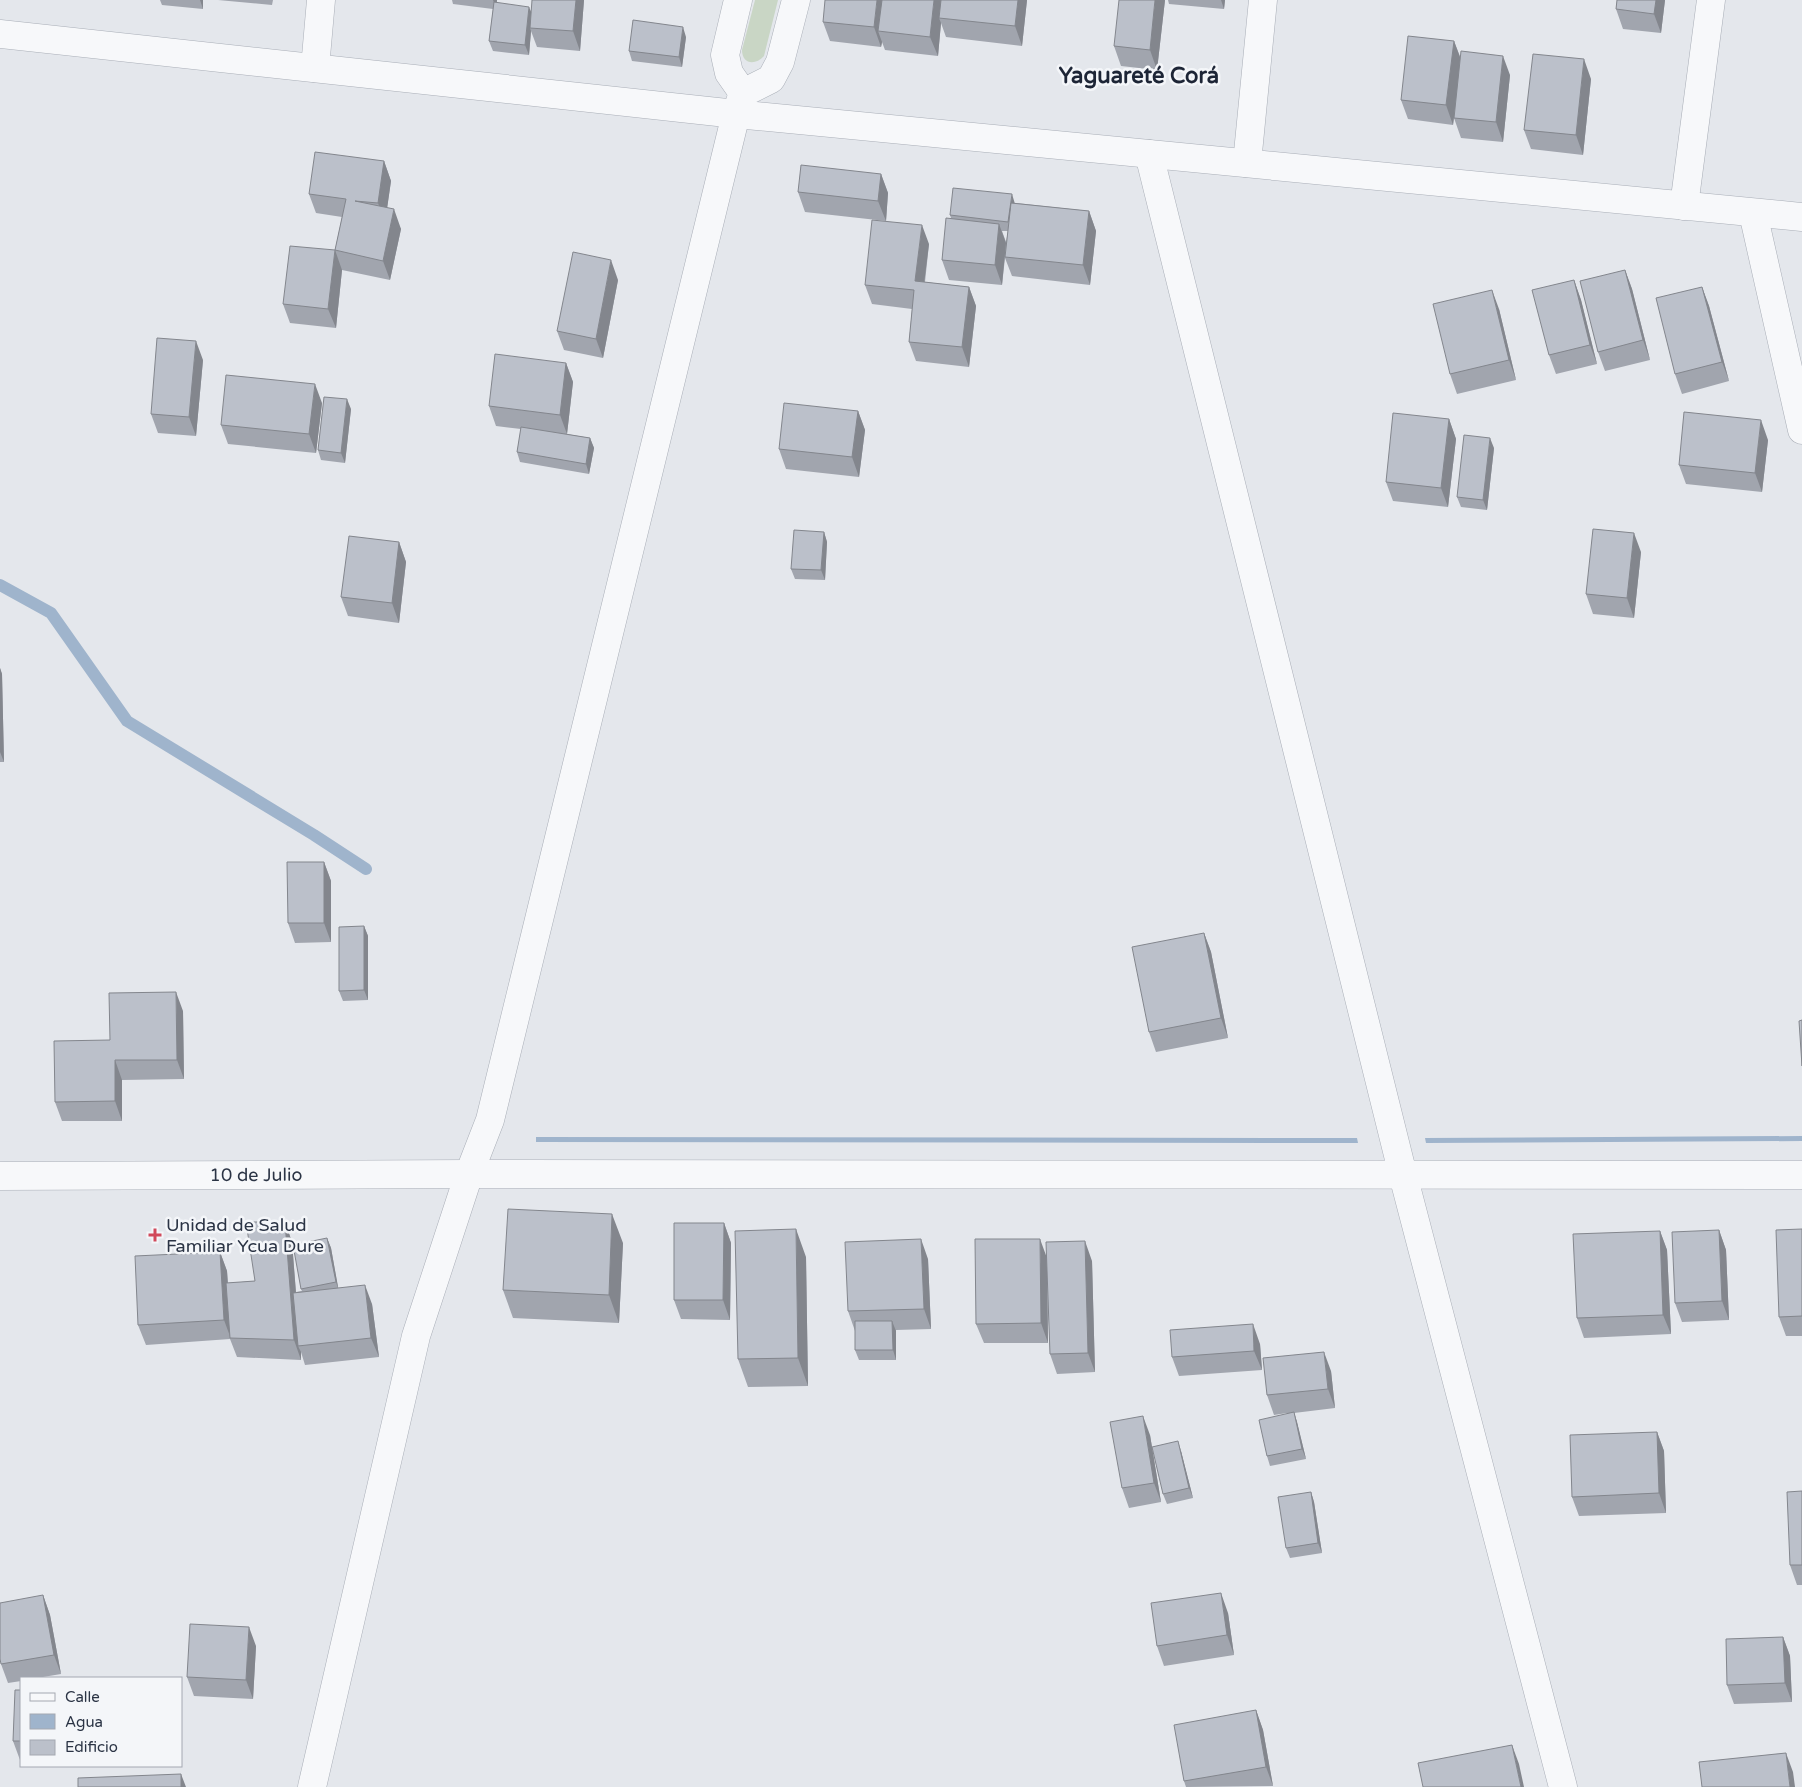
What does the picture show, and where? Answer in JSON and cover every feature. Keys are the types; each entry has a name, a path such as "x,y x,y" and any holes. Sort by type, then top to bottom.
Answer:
{"street":[{"path":"315,68 321,0"},
{"path":"312,1787 416,1336 469,1174 490,1120 739,104 725,55 738,0"},
{"path":"739,104 771,79 776,70 780,62 796,0"},
{"path":"1246,163 1263,0"},
{"path":"1684,206 1711,0"},
{"path":"0,34 315,68 739,104 1149,154 1802,217"},
{"path":"1149,154 1403,1174 1562,1787"},
{"path":"1753,213 1802,430"},
{"name":"10 de Julio","path":"0,1176 469,1174 1802,1175"}],"green space":[{"path":"755,0 778,0 764,56 757,61 750,62 744,58 742,50"}],"water":[{"path":"1802,1136 1802,1141 1426,1143 1425,1138"},
{"path":"536,1137 1357,1138 1358,1143 536,1142"}],"building":[{"path":"532,0 576,0 573,31 530,28"},
{"path":"825,0 877,0 874,27 823,22"},
{"path":"882,0 934,0 930,37 878,31"},
{"path":"941,0 1018,0 1015,26 939,18"},
{"path":"1119,0 1155,0 1150,50 1114,46"},
{"path":"1617,0 1656,0 1654,14 1616,9"},
{"path":"494,2 529,7 525,45 489,41"},
{"path":"633,20 683,27 679,57 629,51"},
{"path":"1408,36 1454,41 1446,105 1401,100"},
{"path":"1461,51 1503,56 1496,122 1454,118"},
{"path":"1533,54 1584,59 1576,135 1524,130"},
{"path":"315,152 384,161 378,203 355,201 394,209 383,261 335,250 346,199 309,194"},
{"path":"801,165 881,174 878,201 798,192"},
{"path":"953,188 1012,194 1008,222 950,215"},
{"path":"1011,203 1089,211 1083,265 1005,257"},
{"path":"946,218 999,224 995,265 942,260"},
{"path":"872,220 922,225 915,281 969,287 962,347 909,342 914,290 865,285"},
{"path":"290,246 335,250 328,309 283,304"},
{"path":"573,252 611,260 596,339 557,331"},
{"path":"1625,270 1643,340 1598,352 1580,281"},
{"path":"1574,280 1590,345 1549,355 1532,290"},
{"path":"1702,287 1722,362 1675,374 1656,298"},
{"path":"1492,290 1509,360 1450,374 1433,304"},
{"path":"157,338 196,341 189,417 151,414"},
{"path":"495,354 566,363 560,415 489,406"},
{"path":"226,375 315,384 309,434 221,425"},
{"path":"324,397 347,399 341,453 318,450"},
{"path":"784,403 858,411 852,457 779,449"},
{"path":"1684,412 1761,420 1755,473 1679,465"},
{"path":"1393,413 1449,419 1441,488 1386,482"},
{"path":"521,427 590,438 586,464 517,452"},
{"path":"1464,435 1490,438 1483,500 1457,497"},
{"path":"1593,529 1634,533 1627,598 1586,594"},
{"path":"794,530 824,532 821,570 791,569"},
{"path":"349,536 399,542 392,603 341,597"},
{"path":"287,862 324,862 324,923 288,923"},
{"path":"364,926 364,990 339,991 339,927"},
{"path":"1204,933 1221,1018 1149,1032 1132,947"},
{"path":"176,992 177,1060 115,1060 115,1101 55,1102 54,1041 110,1040 109,993"},
{"path":"1802,1020 1802,1066 1799,1021"},
{"path":"508,1209 612,1214 609,1295 503,1290"},
{"path":"246,1222 285,1222 294,1340 230,1338 226,1283 255,1281"},
{"path":"674,1223 724,1223 723,1300 674,1300"},
{"path":"796,1229 798,1358 738,1359 735,1231"},
{"path":"1802,1229 1802,1316 1779,1317 1776,1230"},
{"path":"1719,1230 1722,1301 1675,1303 1672,1232"},
{"path":"1660,1231 1663,1315 1577,1318 1573,1234"},
{"path":"327,1238 336,1282 301,1289 293,1245"},
{"path":"921,1239 924,1309 848,1311 845,1242"},
{"path":"975,1239 1040,1239 1041,1323 976,1324"},
{"path":"1085,1241 1088,1353 1050,1354 1046,1242"},
{"path":"220,1252 224,1320 138,1325 135,1256"},
{"path":"365,1285 371,1338 298,1346 293,1293"},
{"path":"855,1321 892,1321 893,1350 855,1350"},
{"path":"1253,1324 1254,1351 1172,1357 1170,1330"},
{"path":"1324,1352 1328,1389 1267,1395 1263,1358"},
{"path":"1294,1412 1302,1449 1267,1456 1259,1420"},
{"path":"1143,1416 1154,1483 1122,1488 1110,1422"},
{"path":"1657,1432 1659,1493 1572,1497 1570,1435"},
{"path":"1178,1441 1189,1488 1163,1494 1152,1447"},
{"path":"1802,1491 1802,1565 1790,1565 1787,1492"},
{"path":"1311,1492 1318,1543 1286,1548 1278,1497"},
{"path":"1221,1593 1227,1635 1157,1646 1151,1603"},
{"path":"43,1595 54,1655 1,1664 0,1603"},
{"path":"190,1624 249,1627 246,1680 187,1677"},
{"path":"1783,1637 1785,1683 1727,1685 1726,1639"},
{"path":"15,1690 20,1690 20,1741 13,1741"},
{"path":"1256,1710 1266,1767 1184,1781 1174,1725"},
{"path":"1512,1745 1521,1787 1423,1787 1418,1763"},
{"path":"1786,1753 1790,1787 1702,1787 1699,1762"},
{"path":"181,1774 181,1787 78,1787 78,1778"}],"waterway":[{"path":"0,585 51,613 127,721 314,835 366,869"}],"place":[{"name":"Unidad de Salud Familiar Ycua Dure","path":"155,1235"}],"district":[{"name":"Yaguareté Corá","path":"1139,76"}]}
